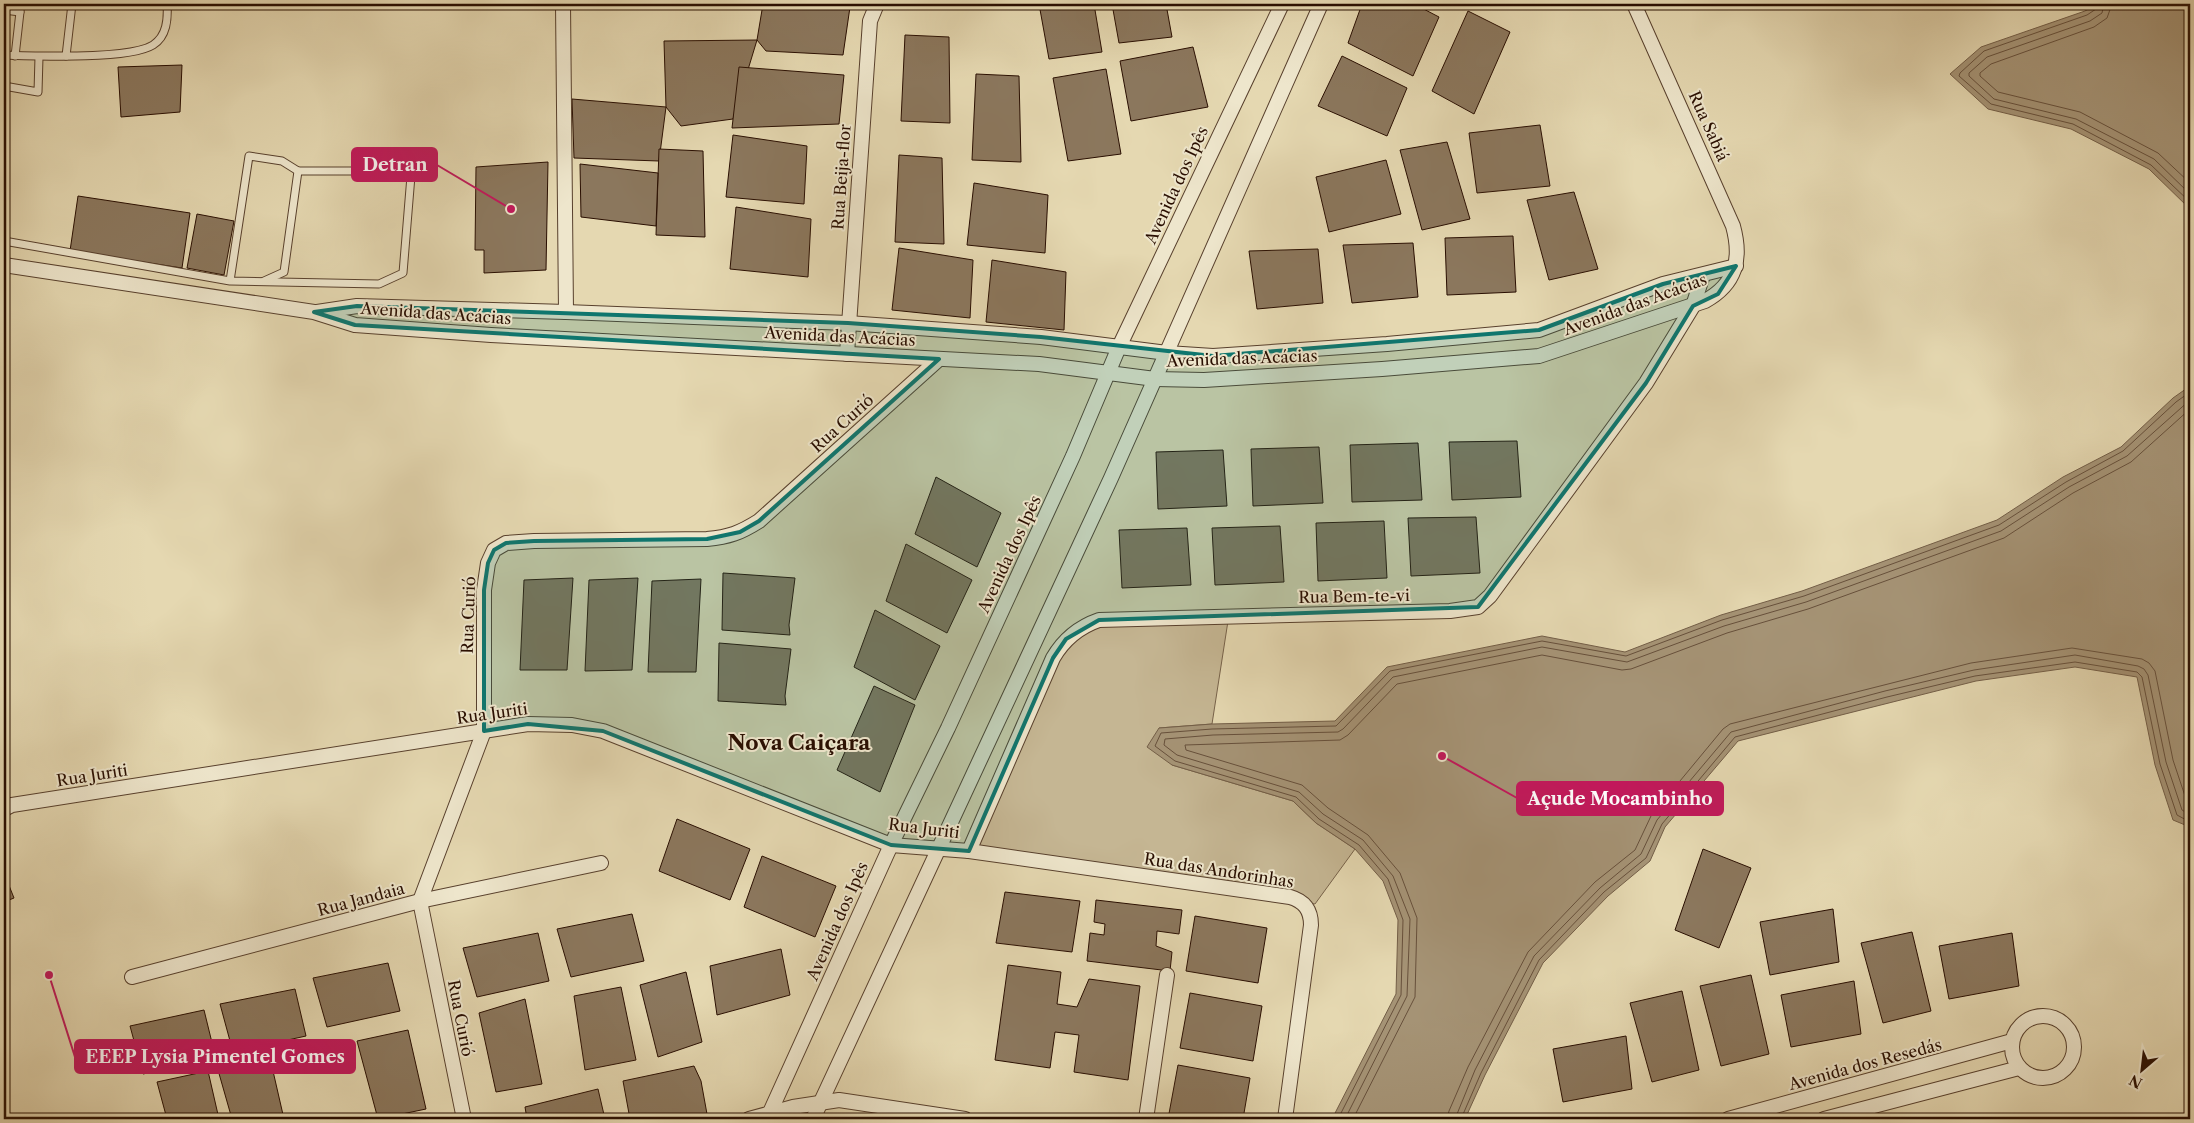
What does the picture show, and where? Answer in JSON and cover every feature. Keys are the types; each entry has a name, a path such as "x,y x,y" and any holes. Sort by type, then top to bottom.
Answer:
{"street":[{"path":"563,4 566,312"},
{"name":"Rua Beija-flor","path":"847,354 870,22 877,4"},
{"name":"Avenida dos Ipês","path":"768,1116 891,845 948,728 1074,456 1119,347 1282,4"},
{"path":"813,1119 1167,353 1321,4"},
{"name":"Rua Sabiá","path":"1634,4 1734,226 1736,235 1736,266"},
{"path":"4,265 314,312"},
{"name":"Avenida das Acácias","path":"314,312 357,306 848,323 1041,337 1167,353 1213,356 1387,344 1539,330 1690,277 1736,266"},
{"name":"Avenida das Acácias","path":"314,312 355,325 491,335 1039,364 1155,379 1204,380 1392,369 1539,356 1693,306 1718,294 1732,277 1736,266"},
{"name":"Rua Bem-te-vi","path":"969,851 1053,658 1066,639 1087,624 1099,620 1450,611 1478,608 1490,596 1646,383 1693,306 1690,277"},
{"name":"Rua Curió","path":"464,1119 420,901 484,732 484,590 488,563 494,550 506,543 707,539 726,537 740,532 759,521 939,359"},
{"name":"Rua Juriti","path":"4,809 12,805 528,724 572,725 603,730 891,845 969,851"},
{"name":"Rua das Andorinhas","path":"969,851 1275,893 1297,899 1303,903 1310,913 1312,925 1285,1119"},
{"name":"Rua Jandaia","path":"132,977 420,901 601,863"},
{"path":"1146,1119 1166,975"},
{"path":"2041,1016 2052,1017 2068,1029 2073,1039 2072,1059 2066,1068 2058,1074 2048,1078 2037,1078 2019,1068 2012,1051 2012,1041 2015,1031 2022,1023 2031,1018 2041,1016"},
{"name":"Avenida dos Resedás","path":"1728,1119 2012,1041"},
{"path":"1824,1119 2019,1068"},
{"path":"749,1119 839,1100 965,1119"}],"lane":[{"path":"15,56 20,4"},
{"path":"66,56 72,4"},
{"path":"4,55 66,56 132,53 154,44 168,25 167,4"},
{"path":"4,10 20,12"},
{"path":"4,86 38,92 39,56"},
{"path":"4,241 230,281 379,284 403,273 411,176 381,171 298,171 282,161 249,156 230,281"},
{"path":"262,283 284,272 298,171"}],"highlighted area":[{"path":"1736,266 1718,294 1693,306 1646,383 1478,607 1099,620 1066,639 1053,658 969,851 891,845 603,731 528,724 484,731 484,590 488,563 494,550 506,543 707,539 740,532 759,521 939,359 355,325 314,312 357,306 848,323 1041,337 1213,356 1539,330 1663,284"}],"shaded area":[{"path":"1228,621 1212,724 1159,728 1172,765 1293,801 1316,823 1355,849 1315,904 970,850 1056,661 1071,640 1101,625"}],"water":[{"path":"2097,4 2190,4 2190,209 2149,169 2071,129 1988,109 1950,74 1981,47 2085,11"},
{"path":"2190,386 2190,827 2173,820 2155,765 2137,677 2075,667 1976,681 1738,741 1665,827 1650,861 1608,896 1543,963 1485,1075 1465,1119 1332,1119 1396,994 1398,920 1383,881 1355,849 1316,823 1293,801 1172,765 1147,747 1159,728 1212,724 1335,721 1387,667 1542,636 1625,652 1721,615 1802,591 1997,520 2063,477 2121,447 2173,398"}],"building":[{"path":"763,4 821,4 850,7 843,55 766,51 757,40"},
{"path":"1039,4 1094,4 1102,52 1049,59"},
{"path":"1112,4 1166,4 1172,37 1119,43"},
{"path":"1362,4 1414,4 1439,17 1413,76 1348,43"},
{"path":"1468,11 1510,32 1474,114 1432,91"},
{"path":"905,35 949,37 950,123 901,121"},
{"path":"757,40 733,119 681,126 666,107 664,41"},
{"path":"1193,47 1208,107 1131,121 1120,61"},
{"path":"1342,56 1407,88 1387,136 1318,106"},
{"path":"182,65 180,112 121,117 118,67"},
{"path":"739,67 844,75 839,124 732,128"},
{"path":"1106,69 1121,154 1068,161 1053,78"},
{"path":"976,74 1019,76 1021,162 972,160"},
{"path":"572,99 666,107 659,161 574,158"},
{"path":"1540,125 1550,186 1477,193 1469,133"},
{"path":"733,135 807,146 804,204 726,197"},
{"path":"1447,142 1470,219 1422,230 1400,150"},
{"path":"659,149 703,151 705,237 656,235"},
{"path":"899,155 942,158 944,244 895,242"},
{"path":"1386,160 1401,214 1329,232 1316,177"},
{"path":"548,162 546,270 484,273 484,250 475,250 476,167"},
{"path":"580,164 658,173 656,226 581,217"},
{"path":"974,183 1048,195 1045,253 967,245"},
{"path":"1574,192 1598,269 1549,280 1527,200"},
{"path":"78,196 190,213 182,268 70,251"},
{"path":"736,207 811,219 808,277 730,269"},
{"path":"197,214 234,221 224,275 187,268"},
{"path":"1513,236 1516,292 1447,295 1445,238"},
{"path":"1413,243 1418,297 1352,303 1343,245"},
{"path":"899,248 973,260 970,318 892,310"},
{"path":"1318,249 1323,303 1257,309 1249,251"},
{"path":"992,260 1066,272 1064,330 986,322"},
{"path":"1517,441 1521,497 1452,500 1449,442"},
{"path":"1418,443 1422,500 1352,502 1350,445"},
{"path":"1319,447 1323,503 1253,506 1251,449"},
{"path":"1223,450 1227,506 1158,509 1156,452"},
{"path":"936,477 1001,513 977,567 915,534"},
{"path":"1476,517 1480,573 1411,576 1408,518"},
{"path":"1384,521 1387,578 1318,581 1316,523"},
{"path":"1280,526 1284,582 1215,585 1212,528"},
{"path":"1187,528 1191,585 1122,588 1119,530"},
{"path":"906,544 972,580 947,633 886,601"},
{"path":"723,573 795,578 789,625 790,635 722,630"},
{"path":"573,578 567,670 520,670 524,580"},
{"path":"638,578 632,670 585,671 589,580"},
{"path":"701,579 696,672 648,672 652,581"},
{"path":"875,610 940,646 915,700 854,667"},
{"path":"719,643 791,649 785,696 786,705 718,701"},
{"path":"874,686 915,705 880,792 837,770"},
{"path":"677,819 750,849 730,900 659,871"},
{"path":"1703,849 1751,868 1719,948 1675,930"},
{"path":"762,856 836,886 815,937 744,907"},
{"path":"4,873 14,898 4,902"},
{"path":"1005,892 1080,901 1072,952 996,943"},
{"path":"1096,900 1182,910 1179,934 1157,931 1156,946 1172,952 1170,971 1087,961 1090,933 1104,935 1105,924 1094,922"},
{"path":"1833,909 1839,962 1770,975 1760,922"},
{"path":"632,914 644,961 571,977 557,929"},
{"path":"1195,916 1267,928 1258,983 1186,971"},
{"path":"1912,932 1931,1011 1883,1023 1861,943"},
{"path":"538,933 549,981 477,997 463,948"},
{"path":"2012,933 2019,986 1949,999 1939,946"},
{"path":"781,949 790,995 717,1015 710,966"},
{"path":"388,963 400,1011 327,1027 313,978"},
{"path":"1008,965 1061,972 1057,1004 1077,1007 1089,979 1140,986 1128,1080 1074,1072 1079,1035 1055,1032 1050,1068 995,1060"},
{"path":"686,972 702,1042 658,1057 640,985"},
{"path":"1751,975 1769,1054 1721,1066 1700,986"},
{"path":"1854,981 1861,1034 1791,1047 1781,995"},
{"path":"621,987 636,1060 585,1070 574,996"},
{"path":"295,989 306,1036 233,1052 220,1004"},
{"path":"1682,991 1699,1070 1652,1082 1630,1003"},
{"path":"1190,993 1262,1006 1253,1061 1180,1048"},
{"path":"525,999 542,1084 496,1092 479,1013"},
{"path":"204,1010 216,1059 143,1074 130,1026"},
{"path":"408,1030 426,1109 378,1119 357,1041"},
{"path":"1626,1036 1632,1089 1563,1102 1553,1049"},
{"path":"270,1058 284,1119 232,1119 218,1070"},
{"path":"1178,1065 1250,1078 1243,1119 1168,1119"},
{"path":"694,1066 701,1081 707,1114 681,1119 630,1119 623,1081"},
{"path":"208,1071 219,1119 167,1119 157,1082"},
{"path":"598,1089 605,1119 527,1119 525,1107"}],"place":[{"name":"Detran","path":"511,209"},
{"name":"Açude Mocambinho","path":"1442,756"},
{"name":"EEEP Lysia Pimentel Gomes","path":"49,975"}],"district":[{"name":"Nova Caiçara","path":"799,742"}]}
